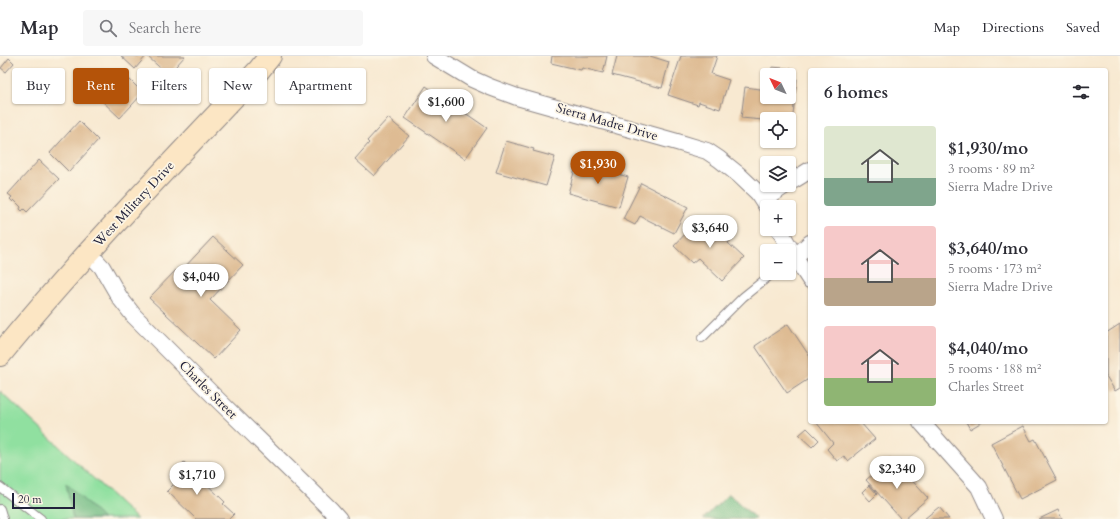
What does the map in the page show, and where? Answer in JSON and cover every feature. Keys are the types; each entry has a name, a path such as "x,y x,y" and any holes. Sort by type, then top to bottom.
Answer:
{"street":[{"name":"West Military Drive","path":"0,356 46,300 259,70 270,56"},
{"name":"Sierra Madre Drive","path":"434,56 472,79 517,97 677,142 707,152 719,159 739,175 762,200"},
{"path":"796,179 808,171"},
{"path":"768,200 778,192"},
{"path":"796,255 808,245"},
{"name":"Charles Street","path":"89,253 102,267 120,298 134,316 339,519"},
{"path":"796,264 808,278"},
{"path":"923,424 979,487 994,519"}],"lane":[{"path":"702,338 743,297 764,280"},
{"path":"0,487 41,519"},
{"path":"0,509 3,519"}],"green space":[{"path":"0,391 137,519 0,519"},
{"path":"66,483 103,519 73,519"},
{"path":"729,494 756,519 703,519"}],"building":[{"path":"121,56 146,56 135,69"},
{"path":"147,56 185,56 174,68 160,68"},
{"path":"552,56 607,56 603,73 582,68 581,70 551,63"},
{"path":"617,56 650,56 669,62 662,88 612,75"},
{"path":"681,56 717,56 711,74 729,80 720,109 699,102 698,105 668,95"},
{"path":"9,58 14,63 6,72 1,68"},
{"path":"129,79 137,87 137,100 120,118 105,104 129,104"},
{"path":"426,86 487,128 465,159 405,118"},
{"path":"745,87 760,89 760,104 794,104 793,112 760,112 760,120 741,118"},
{"path":"388,118 409,136 374,176 355,159 369,143 367,141"},
{"path":"79,121 98,140 69,172 50,153"},
{"path":"506,141 555,157 546,186 496,172"},
{"path":"39,160 59,179 27,212 24,209 22,211 20,209 21,207 14,200 13,202 10,199 12,197 8,194"},
{"path":"577,162 628,177 619,207 568,193"},
{"path":"641,183 688,207 674,233 640,216 635,225 623,219"},
{"path":"701,217 710,226 713,223 730,240 728,243 744,258 722,281 698,258 692,263 674,246"},
{"path":"213,237 243,265 210,300 241,330 214,359 149,298 178,268 181,271"},
{"path":"788,324 808,354 808,379 787,393 755,346"},
{"path":"1120,324 1120,388 1115,391 1108,379 1108,332"},
{"path":"818,424 862,424 875,439 848,461 844,456 837,461 827,449 833,443"},
{"path":"967,424 979,424 970,429"},
{"path":"1023,426 1031,441 1035,439 1057,480 1020,499 991,443"},
{"path":"807,428 819,440 812,447 799,435"},
{"path":"890,459 928,498 904,519 901,519 866,480"},
{"path":"184,462 225,502 223,504 234,514 229,519 196,519 167,491 176,482 170,476"},
{"path":"869,485 877,494 870,501 862,492"},
{"path":"939,507 949,519 924,519"},
{"path":"1058,510 1062,519 1039,519"}]}
